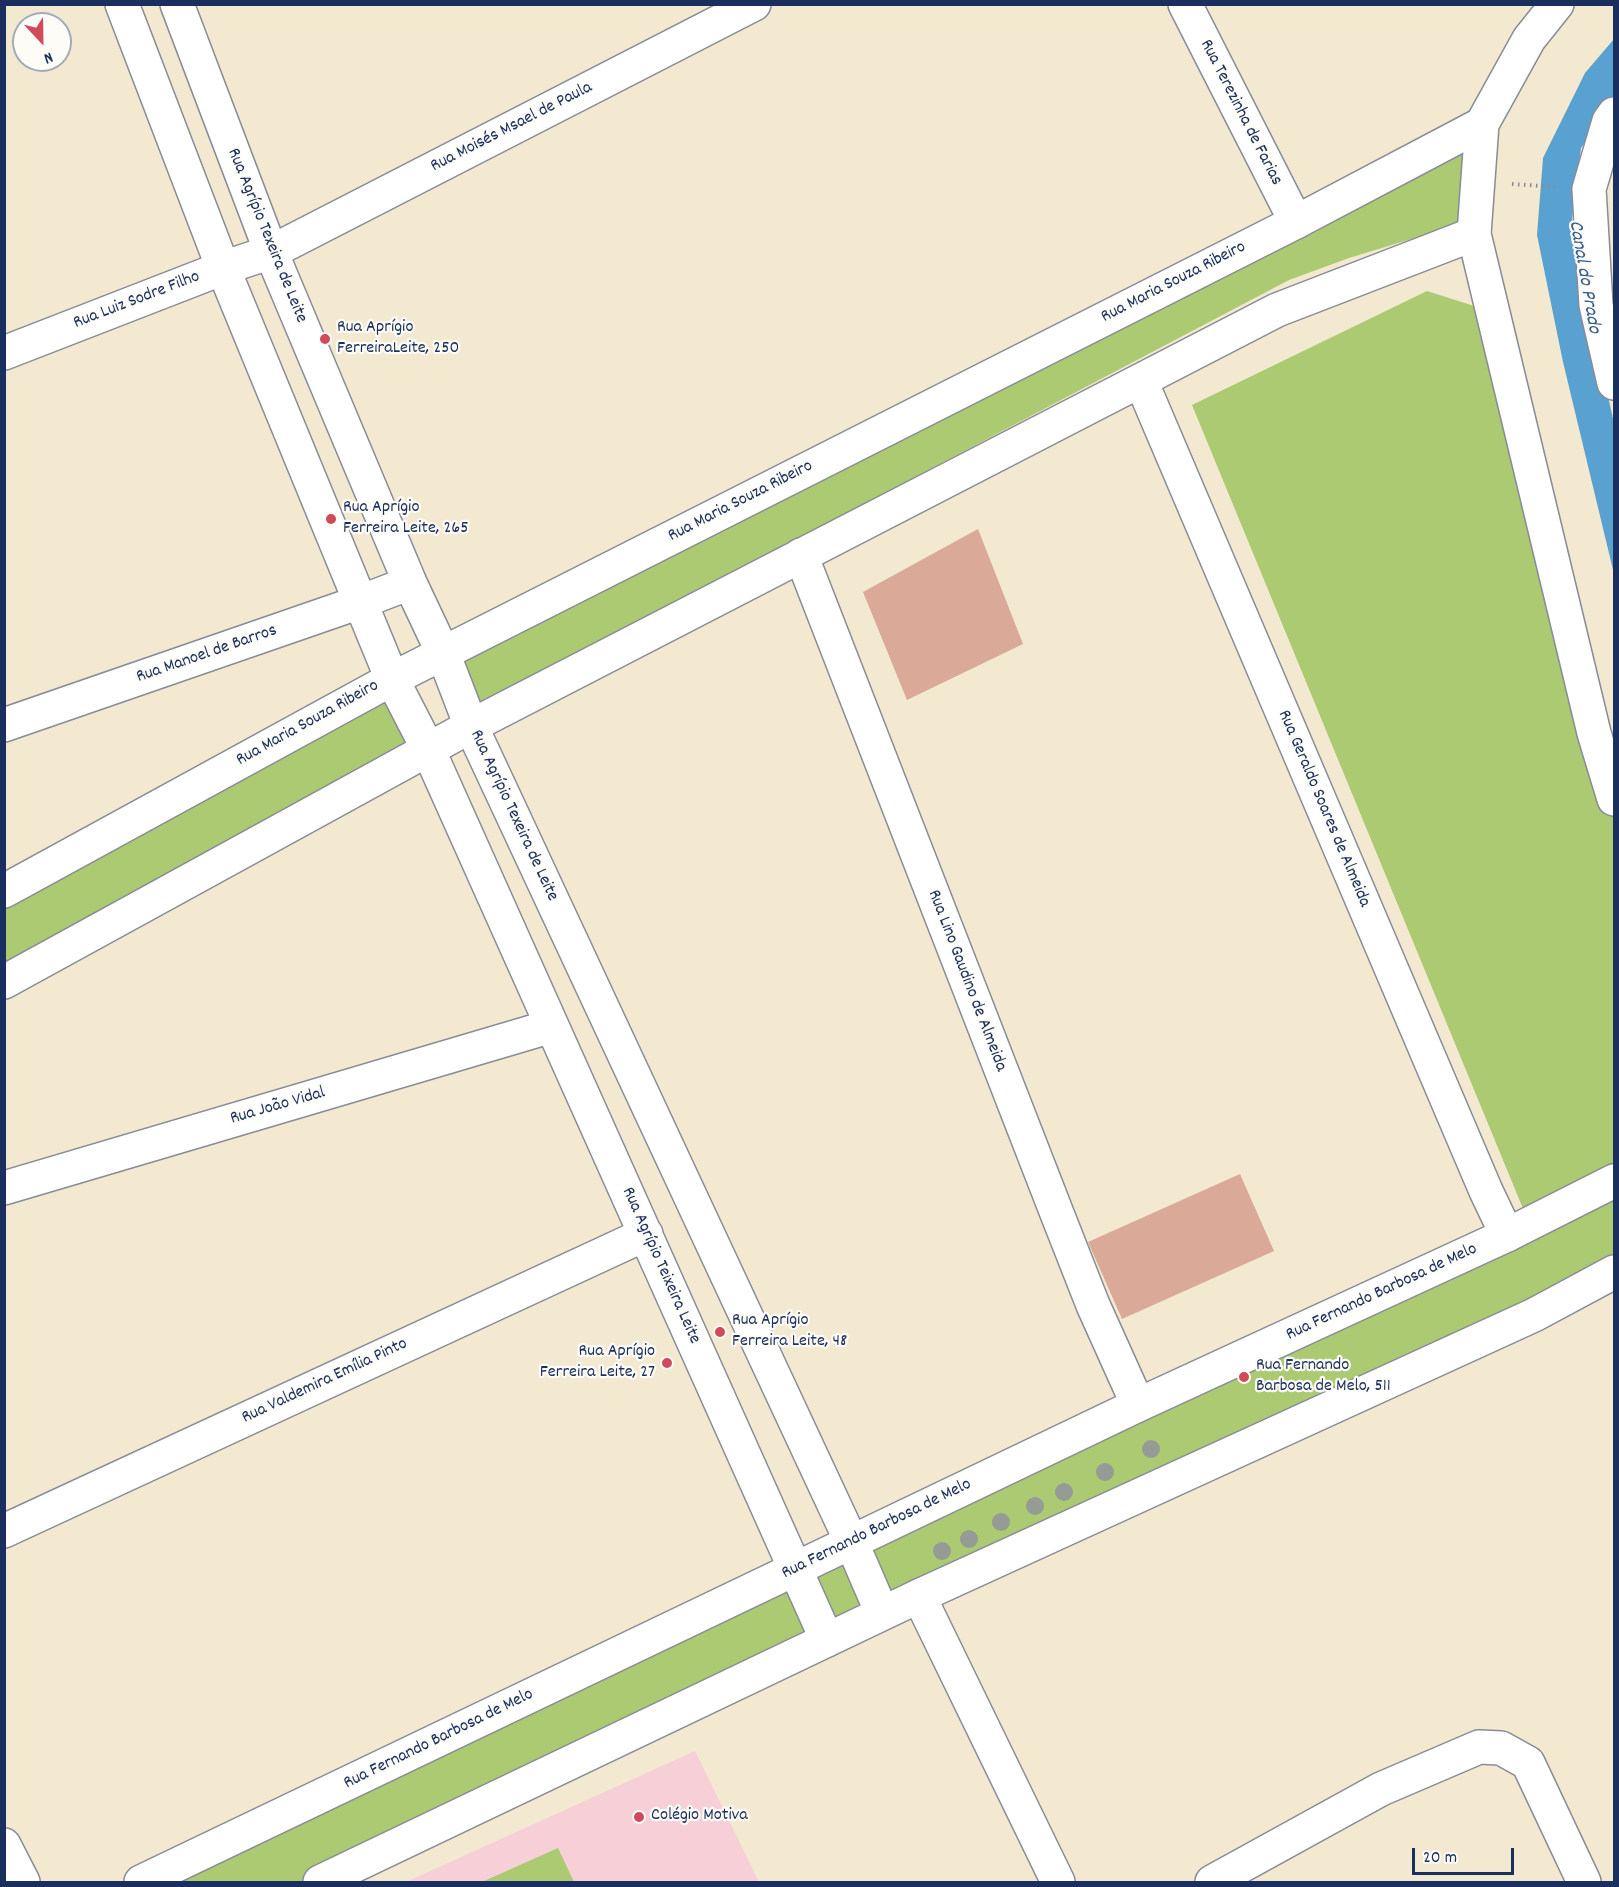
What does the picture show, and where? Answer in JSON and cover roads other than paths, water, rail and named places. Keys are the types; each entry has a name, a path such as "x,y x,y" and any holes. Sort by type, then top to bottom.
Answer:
{"street":[{"path":"122,4 223,268 360,602 392,679 428,749"},
{"name":"Rua Agrípio Texeira de Leite","path":"177,4 271,252 410,583 443,653 471,726 851,1541 882,1613"},
{"name":"Rua Moisés Msael de Paula","path":"271,252 754,4"},
{"name":"Rua Terezinha de Farias","path":"1185,4 1296,222"},
{"path":"1557,4 1529,39 1482,124 1474,234 1594,733 1614,799"},
{"path":"1614,114 1609,120 1589,189 1596,305 1614,383"},
{"name":"Rua Maria Souza Ribeiro","path":"4,891 392,679 1296,222 1482,124"},
{"path":"4,982 471,726 1277,310 1474,234"},
{"name":"Rua Luiz Sodre Filho","path":"4,353 223,268 271,252"},
{"name":"Rua Geraldo Soares de Almeida","path":"1141,381 1507,1235"},
{"name":"Rua Lino Gaudino de Almeida","path":"801,555 1093,1305 1138,1405"},
{"name":"Rua Manoel de Barros","path":"4,725 410,583"},
{"name":"Rua Agrípio Teixeira Leite","path":"428,749 827,1640"},
{"name":"Rua João Vidal","path":"4,1188 552,1026"},
{"name":"Rua Fernando Barbosa de Melo","path":"141,1882 851,1541 1138,1405 1507,1235 1614,1181"},
{"name":"Rua Valdemira Emília Pinto","path":"4,1531 645,1234"},
{"path":"320,1882 882,1613 1534,1315 1614,1272"},
{"path":"919,1596 1058,1882"},
{"path":"1212,1882 1381,1789 1479,1747 1501,1748 1528,1763 1584,1882"},
{"path":"4,1845 22,1882"}],"water":[{"path":"1614,39 1614,103 1581,148 1572,218 1583,286 1614,423 1614,574 1563,362 1537,235 1543,158 1585,73"}],"place":[{"name":"Rua Aprígio FerreiraLeite, 250","path":"325,339"},
{"name":"Rua Aprígio Ferreira Leite, 265","path":"331,519"},
{"name":"Rua Aprígio Ferreira Leite, 48","path":"720,1332"},
{"name":"Rua Aprígio Ferreira Leite, 27","path":"667,1363"},
{"name":"Rua Fernando Barbosa de Melo, 511","path":"1244,1377"},
{"name":"Colégio Motiva","path":"639,1817"}],"water label":[{"name":"Canal do Prado","path":"1583,277"}]}
